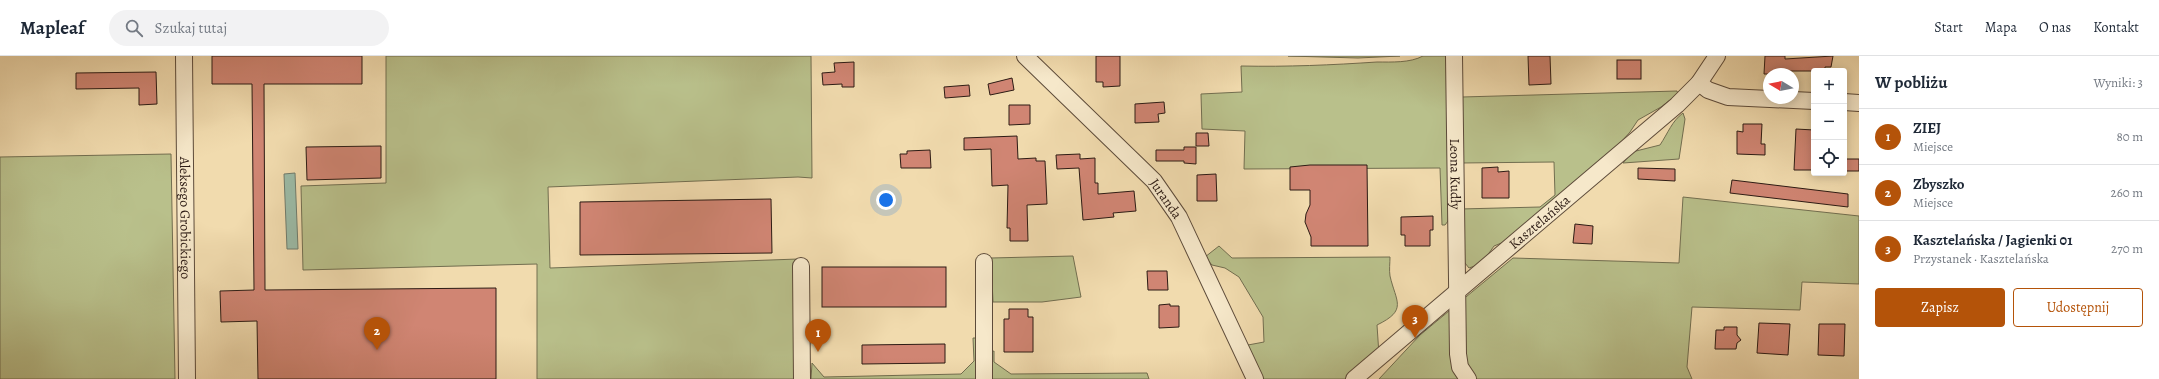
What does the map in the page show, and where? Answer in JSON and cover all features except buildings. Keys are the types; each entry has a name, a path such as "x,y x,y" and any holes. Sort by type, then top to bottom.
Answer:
{"street":[{"name":"Aleksego Grobickiego","path":"184,56 187,379"},
{"name":"Juranda","path":"1025,56 1154,181 1169,199 1193,243 1255,379"},
{"name":"Leona Kudły","path":"1454,56 1458,361 1460,368 1468,379"},
{"name":"Kasztelańska","path":"1354,379 1677,105 1699,83 1717,56"},
{"path":"1699,83 1708,90 1728,97 1811,101"},
{"path":"1847,102 1859,103"},
{"path":"984,262 984,379"},
{"path":"801,266 802,379"}],"green space":[{"path":"386,56 811,56 812,178 798,177 548,187 550,268 798,259 797,379 537,379 537,264 303,270 301,186 386,183"},
{"path":"1288,56 1400,56 1358,58"},
{"path":"1423,56 1449,56 1450,187 1448,221 1445,225 1442,225 1440,168 1244,169 1245,131 1202,129 1201,94 1242,92 1241,66 1309,66 1401,62"},
{"path":"1677,91 1678,94 1661,107 1638,120 1622,141 1504,242 1494,246 1481,262 1469,268 1461,258 1460,209 1540,207 1555,195 1554,162 1461,163 1462,97"},
{"path":"1683,113 1685,119 1679,159 1623,163 1632,152 1660,145 1673,123"},
{"path":"171,154 175,379 0,379 0,157"},
{"path":"1683,197 1859,216 1859,284 1802,282 1800,310 1692,307 1687,367 1692,379 1379,379 1420,335 1513,258 1679,263"},
{"path":"1219,246 1232,258 1390,257 1390,276 1397,299 1397,305 1393,315 1377,325 1379,355 1348,379 1260,379 1244,349 1248,345 1264,342 1263,317 1239,277 1225,268 1212,265 1205,257"},
{"path":"1073,256 1081,297 1042,302 993,302 991,258"},
{"path":"973,338 978,338 979,379 811,379 812,363 824,377 961,374 974,361"},
{"path":"994,351 994,362 1011,374 1147,373 1149,379 992,379 990,352"}],"shaded area":[{"path":"295,173 298,249 287,249 284,174"}],"place":[{"name":"Kasztelańska / Jagienki 01","path":"1415,338"},
{"name":"Zbyszko","path":"377,350"},
{"name":"ZIEJ","path":"818,352"}]}
